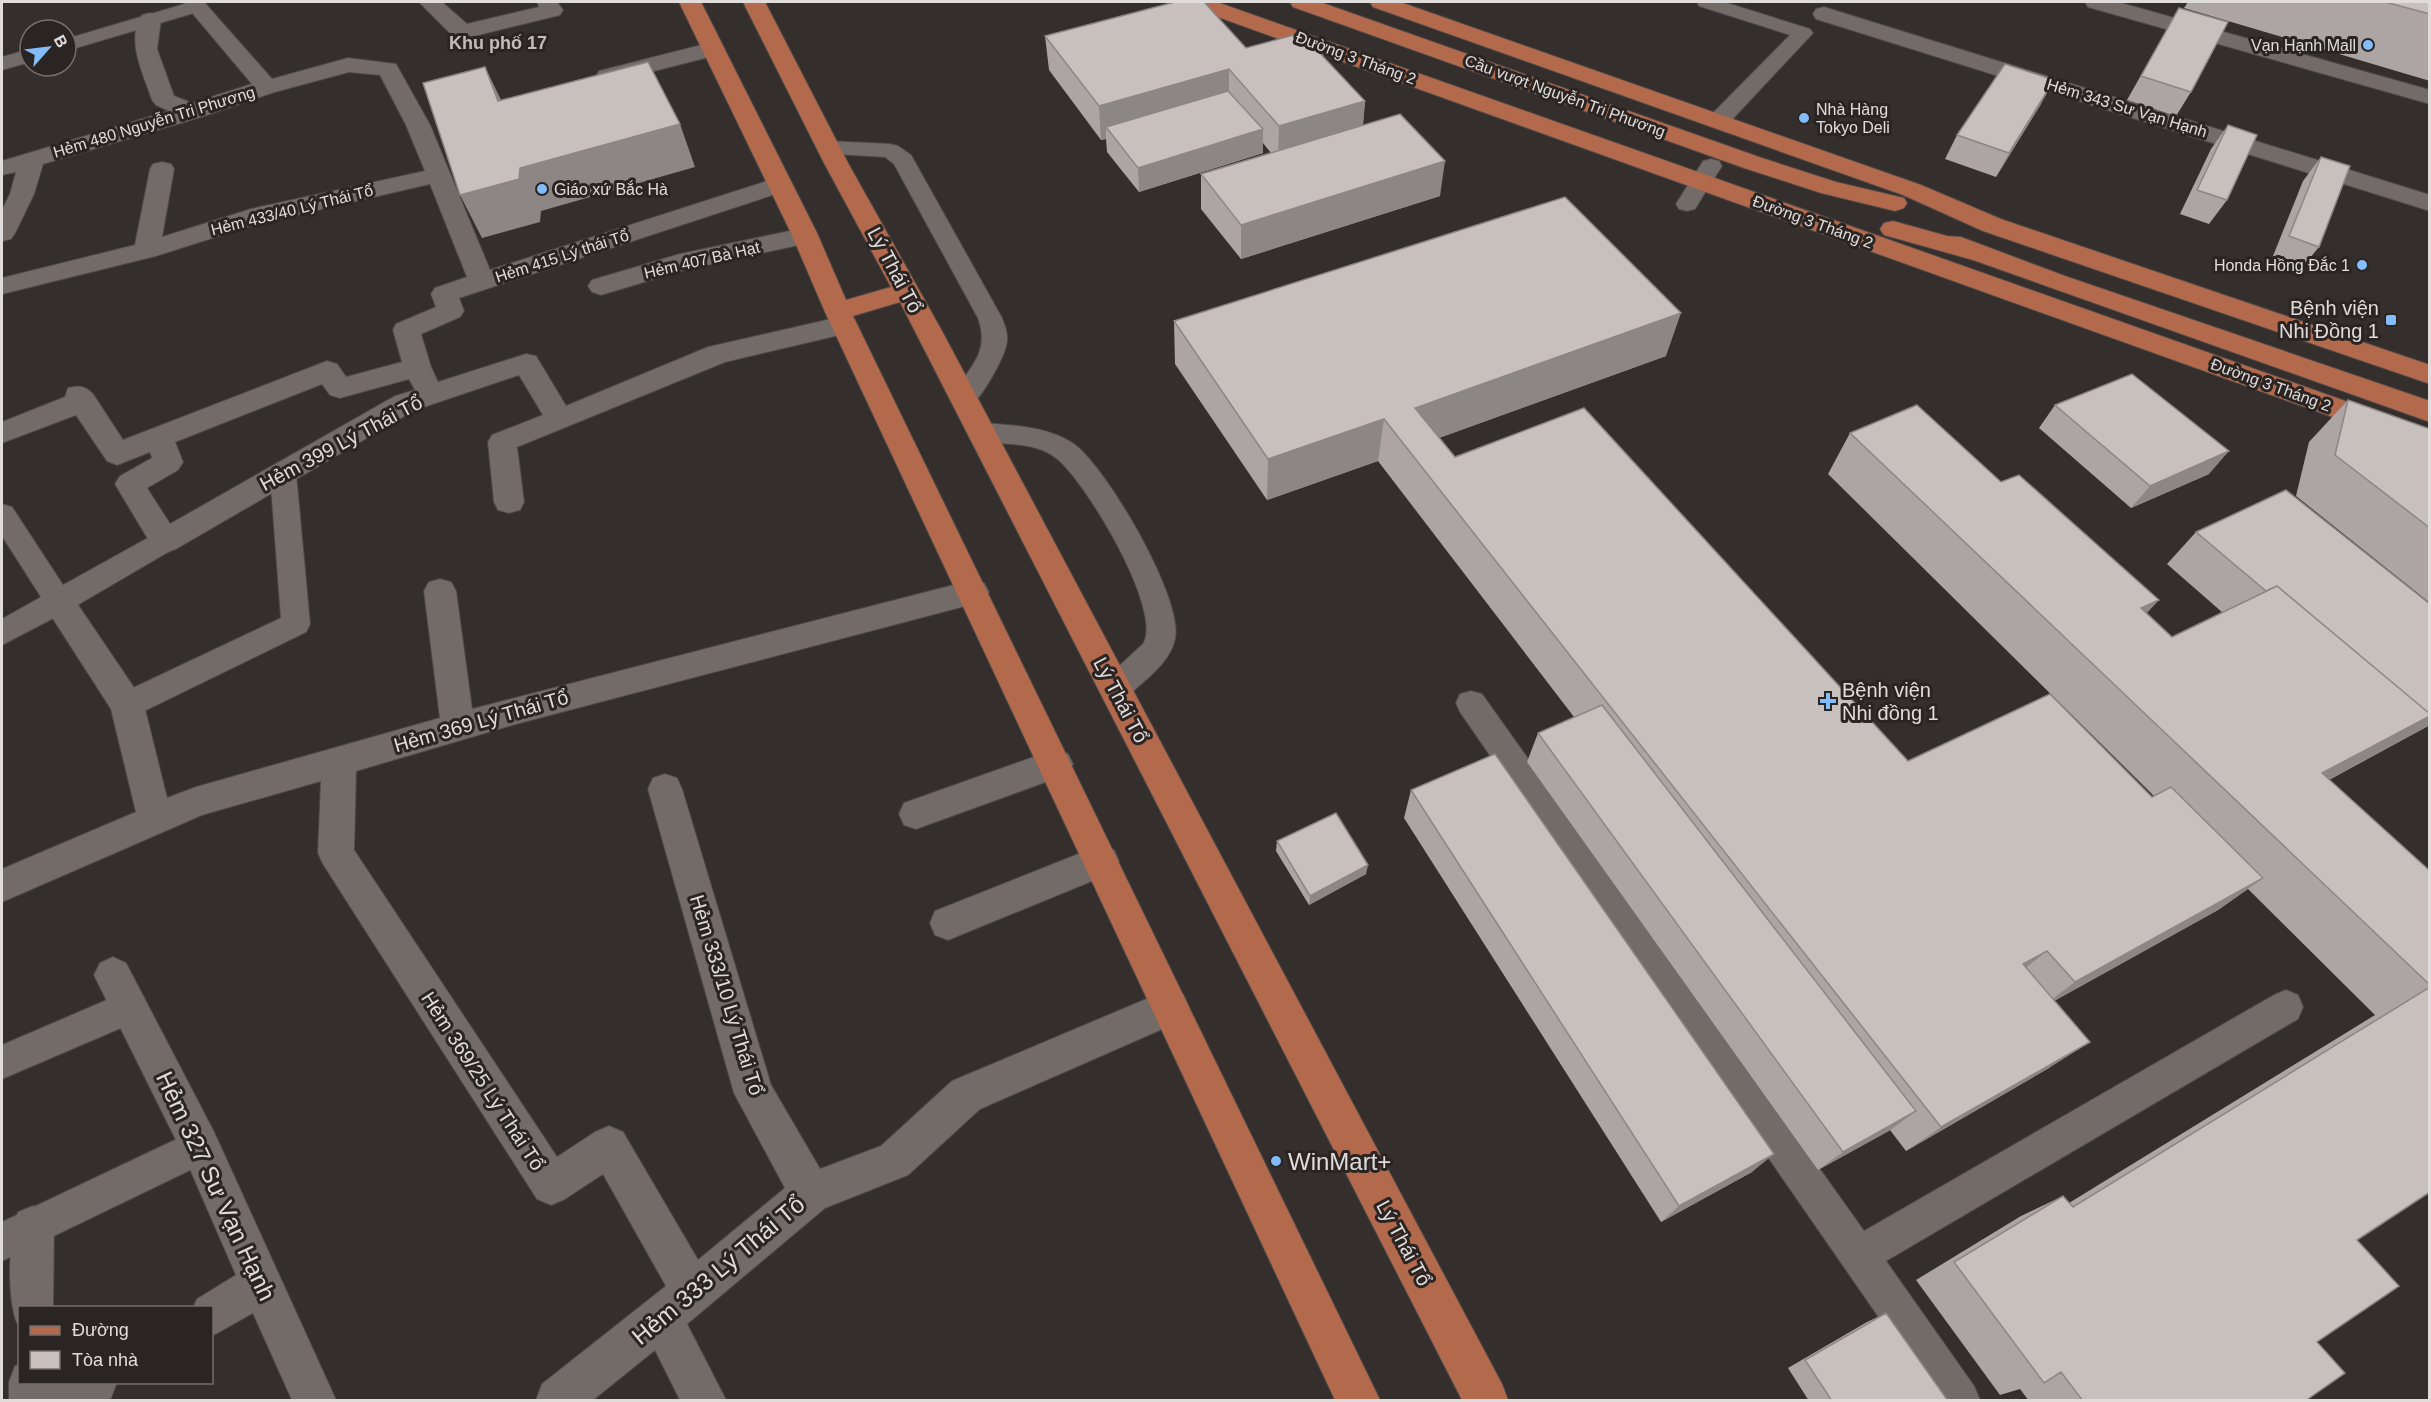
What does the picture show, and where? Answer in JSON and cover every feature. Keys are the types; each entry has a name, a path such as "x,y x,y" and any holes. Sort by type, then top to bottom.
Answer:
{"main road":[{"path":"690,2 804,236 841,319 1056,764 1358,1401"},
{"name":"Lý Thái Tổ","path":"754,2 828,148 907,291 1486,1401"},
{"name":"Đường 3 Tháng 2","path":"1198,2 1345,46 2273,372 2430,442"},
{"name":"Đường 3 Tháng 2","path":"1239,2 1345,46"},
{"name":"Cầu vượt Nguyễn Tri Phương","path":"1301,2 1753,163 1830,188"},
{"name":"Đường 3 Tháng 2","path":"1382,2 1912,190 1992,225 2430,375"},
{"name":"Đường 3 Tháng 2","path":"1706,174 1972,252"},
{"name":"Đường 3 Tháng 2","path":"1830,188 1992,225"},
{"name":"Đường 3 Tháng 2","path":"1830,188 1972,252 2052,294"},
{"path":"841,319 907,291"},
{"name":"Đường 3 Tháng 2","path":"2273,372 2430,412"}],"street":[{"path":"430,2 462,32 552,10 547,2"},
{"path":"2096,2 2430,97"},
{"name":"Hẻm 480 Nguyễn Tri Phương","path":"2,168 193,112 267,87 195,4"},
{"path":"1803,33 1828,8"},
{"name":"Hẻm 343 Sư Vạn Hạnh","path":"1828,8 2430,203"},
{"path":"150,20 146,49 164,100 193,112"},
{"path":"588,81 713,49"},
{"path":"267,87 348,65 388,69 430,122 438,175 482,282"},
{"path":"2,233 22,194 32,160"},
{"path":"147,250 162,169"},
{"name":"Hẻm 433/40 Lý Thái Tổ","path":"2,286 147,250 251,218 438,175"},
{"name":"Hẻm 415 Lý thái Tổ","path":"417,367 406,330 451,311 444,294 779,185"},
{"name":"Hẻm 407 Bà Hạt","path":"601,286 680,262 804,236"},
{"path":"510,502 502,442 718,354 841,319"},
{"name":"Hẻm 399 Lý Thái Tổ","path":"165,541 405,403 526,363 560,420"},
{"path":"2,433 81,398 117,454 327,371 340,388 417,367 431,394"},
{"path":"159,437 168,462 130,484 165,541"},
{"path":"440,591 458,727"},
{"name":"Hẻm 369 Lý Thái Tổ","path":"2,886 196,802 458,727 973,592"},
{"path":"59,602 127,705 155,819"},
{"name":"Hẻm 369/25 Lý Thái Tổ","path":"339,761 336,853 551,1185 609,1146 677,1305"},
{"path":"916,813 1056,764"},
{"name":"Hẻm 333/10 Lý Thái Tổ","path":"664,789 753,1093 811,1193"},
{"path":"948,923 1101,861"},
{"name":"Hẻm 327 Sư Vạn Hạnh","path":"121,991 200,1146 314,1401"},
{"name":"Hẻm 333 Lý Thái Tổ","path":"558,1401 811,1193 894,1161 966,1095 1170,1007"},
{"path":"17,1234 32,1306"},
{"path":"213,1313 262,1283"},
{"path":"677,1305 704,1401"},
{"path":"31,1384 31,1401"},
{"path":"64,1401 93,1384"}],"lane":[{"path":"1706,2 1803,33 1719,120"},
{"path":"78,41 195,4"},
{"path":"2,64 18,59"},
{"path":"828,148 890,151 903,160 990,318 996,330 997,340 993,353 963,398"},
{"path":"1687,204 1706,174"},
{"path":"981,432 1039,438 1066,452 1085,471 1125,534 1150,585 1163,622 1161,639 1150,656 1115,688"},
{"path":"127,705 296,624 283,473"},
{"path":"2,514 59,602"},
{"name":"Hẻm 399 Lý Thái Tổ","path":"2,633 165,541"},
{"path":"1471,703 1860,1255 1960,1401"},
{"path":"2,1062 121,991"},
{"path":"1860,1255 2286,1007"},
{"path":"17,1234 200,1146"}],"building":[{"path":"1175,2 1204,2 1246,48 1301,33 1365,101 1279,126 1229,69 1099,106 1045,36"},
{"path":"2385,2 2430,2 2430,14"},
{"path":"2179,8 2228,22 2191,92 2141,76"},
{"path":"648,62 680,124 520,168 519,179 460,195 423,83 485,67 498,101"},
{"path":"2005,64 2054,80 2009,153 1957,135"},
{"path":"1228,91 1263,129 1138,168 1106,127"},
{"path":"1400,114 1445,161 1241,225 1201,174"},
{"path":"2228,125 2257,135 2227,200 2197,190"},
{"path":"2321,157 2350,166 2319,247 2289,236"},
{"path":"1565,197 1681,313 1415,408 1455,457 1584,408 1908,761 2050,694 2152,797 2171,787 2263,878 2075,982 2047,951 2023,964 2090,1042 1941,1127 1384,419 1268,459 1174,321"},
{"path":"2132,374 2229,451 2150,486 2055,405"},
{"path":"2348,400 2430,429 2430,528 2335,455"},
{"path":"1917,405 2001,482 2019,475 2159,600 2141,608 2172,637 2277,586 2430,714 2322,773 2430,871 2430,985 1850,433"},
{"path":"2286,490 2430,604 2430,714 2277,586 2266,591 2196,532"},
{"path":"1602,705 1916,1111 1843,1152 1538,733"},
{"path":"1495,754 1774,1154 1679,1206 1411,790"},
{"path":"1336,813 1368,865 1310,896 1277,841"},
{"path":"2430,987 2430,1192 2357,1240 2399,1286 2317,1342 2345,1373 2305,1401 2083,1401 2061,1372 2044,1383 1954,1262 2063,1196 2073,1207"},
{"path":"1886,1313 1948,1401 1832,1401 1805,1360"}],"place":[{"name":"Vạn Hạnh Mall","path":"2368,45"},
{"name":"Nhà Hàng Tokyo Deli","path":"1804,118"},
{"name":"Giáo xứ Bắc Hà","path":"542,189"},
{"name":"Honda Hồng Đắc 1","path":"2362,265"},
{"name":"Bệnh viện Nhi Đồng 1","path":"2391,320"},
{"name":"Bệnh viện Nhi đồng 1","path":"1828,701"},
{"name":"WinMart+","path":"1276,1161"}],"district":[{"name":"Khu phố 17","path":"498,43"}]}
